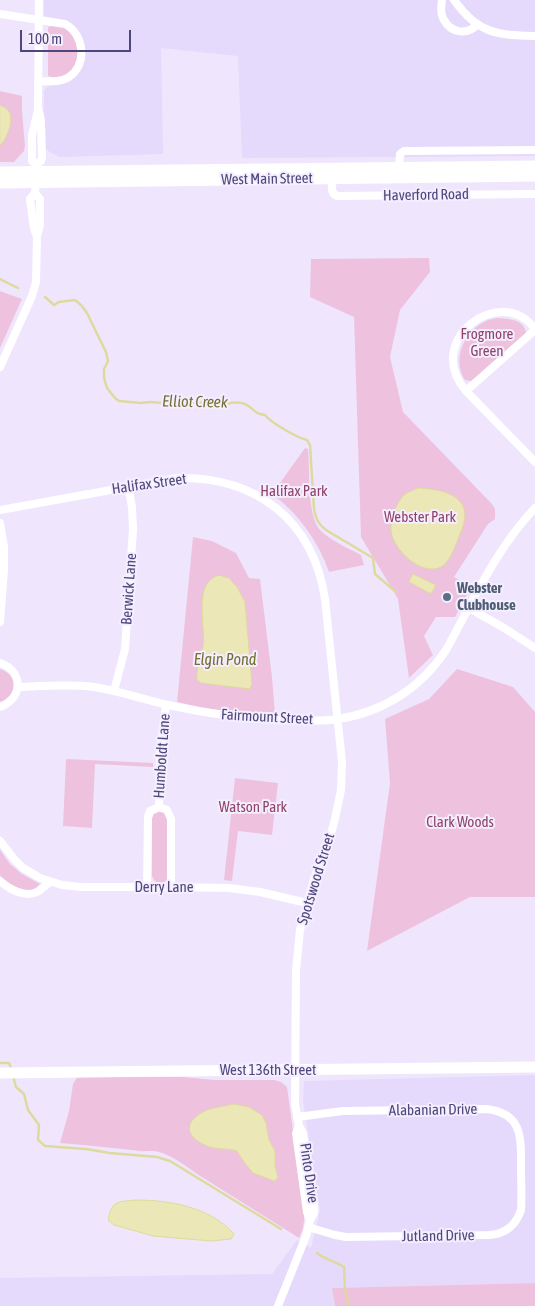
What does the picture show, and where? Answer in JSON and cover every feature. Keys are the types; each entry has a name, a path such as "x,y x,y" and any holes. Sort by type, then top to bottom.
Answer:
{"street":[{"path":"0,367 34,291 37,276 37,236 30,199 36,178 32,161 32,139 38,108 38,0"},
{"path":"442,0 442,15 450,27 460,32 473,29 477,24"},
{"path":"454,0 465,14 477,24 490,31 500,34 535,36"},
{"path":"0,14 60,22 72,28 78,36 81,43 81,52 80,63 77,68 69,77 58,81 38,81"},
{"path":"399,167 400,154 404,151 535,150"},
{"name":"West Main Street","path":"0,183 36,178 399,167 535,166"},
{"name":"West Main Street","path":"0,172 36,178 332,179 535,176"},
{"name":"Haverford Road","path":"332,179 332,193 338,196 535,194"},
{"path":"466,391 535,330 527,320 519,316 501,313 482,316 467,326 461,334 453,360 458,382 466,391 535,462"},
{"name":"Halifax Street","path":"0,510 177,478 206,478 221,481 255,494 285,516 305,540 313,555 323,583 338,719"},
{"name":"Berwick Lane","path":"114,691 125,649 133,528 128,486"},
{"name":"Fairmount Street","path":"18,687 80,686 114,691 199,712 270,720 338,719 375,709 401,696 438,663 498,554 535,508"},
{"path":"0,523 4,547 4,570 0,622"},
{"path":"469,608 535,648"},
{"path":"0,663 10,668 15,674 18,687 11,701 6,705 0,706"},
{"name":"Humboldt Lane","path":"159,808 160,750 166,704"},
{"name":"Spotswood Street","path":"296,1070 296,970 300,930 317,868 331,834 341,790 342,762 338,719"},
{"name":"Humboldt Lane","path":"147,887 148,817 150,811 159,808 167,810 171,819 171,887"},
{"name":"Derry Lane","path":"0,841 23,868 40,878 62,885 81,887 216,887 243,889 307,903"},
{"path":"0,881 9,888 27,893 37,892 50,882"},
{"name":"West 136th Street","path":"8,1073 535,1067"},
{"name":"Pinto Drive","path":"278,1306 314,1213 303,1133 298,1126 295,1104 296,1070"},
{"name":"Alabanian Drive","path":"297,1117 342,1111 486,1109 501,1112 511,1119 520,1134 521,1173"},
{"name":"Jutland Drive","path":"309,1223 335,1235 346,1237 496,1234 507,1230 519,1216 521,1173"}],"shaded area":[{"path":"44,0 535,0 535,156 242,158 238,56 161,48 163,154 59,157 43,148 44,91 48,86 62,84 74,78 82,66 85,46 80,33 58,19 44,16"},
{"path":"535,1075 535,1283 333,1288 335,1306 0,1306 0,1278 272,1274 297,1240 311,1248 320,1210 303,1101 304,1081"}],"green space":[{"path":"48,27 64,27 72,33 77,41 77,60 73,69 66,75 58,78 48,76"},
{"path":"0,91 22,96 25,146 24,151 14,162 0,162"},
{"name":"Webster Park","path":"429,258 430,272 400,310 390,357 403,412 492,504 495,509 495,519 488,524 454,577 471,587 455,617 436,617 424,636 433,655 409,678 398,599 361,537 354,317 310,297 311,259"},
{"path":"0,291 22,299 0,348"},
{"name":"Frogmore Green","path":"498,318 511,319 522,324 526,332 524,336 476,378 471,381 465,380 459,363 462,346 466,338 478,325"},
{"name":"Halifax Park","path":"305,448 308,449 311,503 316,523 320,530 329,538 361,555 364,565 329,572 313,539 299,519 272,494"},
{"path":"193,537 212,541 236,553 249,578 260,579 275,715 226,712 177,702"},
{"path":"0,669 11,676 14,686 10,695 0,702"},
{"name":"Clark Woods","path":"457,669 513,687 535,712 535,897 470,897 367,951 390,783 385,719 429,699"},
{"path":"66,759 153,763 153,767 95,764 92,828 63,826"},
{"name":"Watson Park","path":"235,778 278,783 272,835 238,831 232,881 224,880"},
{"path":"161,811 168,816 168,879 161,883 155,881 152,876 152,819 154,814"},
{"path":"0,850 10,864 22,874 40,884 35,889 25,890 5,882 0,874"},
{"path":"78,1076 183,1077 215,1080 274,1080 281,1082 287,1087 304,1208 303,1226 299,1238 165,1154 154,1151 60,1143 69,1111 73,1084"},
{"path":"535,1283 535,1306 335,1306 332,1288"}],"water":[{"path":"0,105 8,110 11,117 7,135 0,145"},
{"path":"418,488 449,494 462,504 465,512 464,522 450,557 441,567 433,569 417,565 409,560 397,546 391,531 398,502 405,494"},
{"path":"413,574 436,585 431,594 409,582"},
{"name":"Elgin Pond","path":"219,575 229,578 237,587 245,602 252,684 250,689 201,683 197,680 203,646 203,595 211,579"},
{"path":"234,1104 249,1107 262,1115 266,1123 269,1140 275,1151 275,1166 278,1177 276,1180 274,1181 253,1173 237,1151 207,1146 199,1142 190,1133 191,1123 199,1114 210,1109"},
{"path":"136,1200 176,1204 201,1211 213,1217 234,1234 231,1239 211,1241 153,1236 114,1225 108,1220 111,1209 116,1203"}],"waterway":[{"name":"Elliot Creek","path":"0,279 18,288"},
{"name":"Elliot Creek","path":"45,297 54,305 59,302 75,300 87,313 106,352 108,361 104,369 104,378 107,388 119,401 178,404 212,402 218,406 237,402 247,405 257,413 265,415 285,430 307,440 310,445 314,509 318,521 326,530 373,558 375,574 396,592"},
{"path":"0,1063 9,1063 12,1071"},
{"path":"13,1076 16,1087 24,1094 28,1110 39,1125 38,1140 45,1146 157,1157 170,1161 281,1229"},
{"path":"317,1253 344,1267 345,1290 349,1306"}],"place":[{"name":"Webster Clubhouse","path":"447,597"}]}
